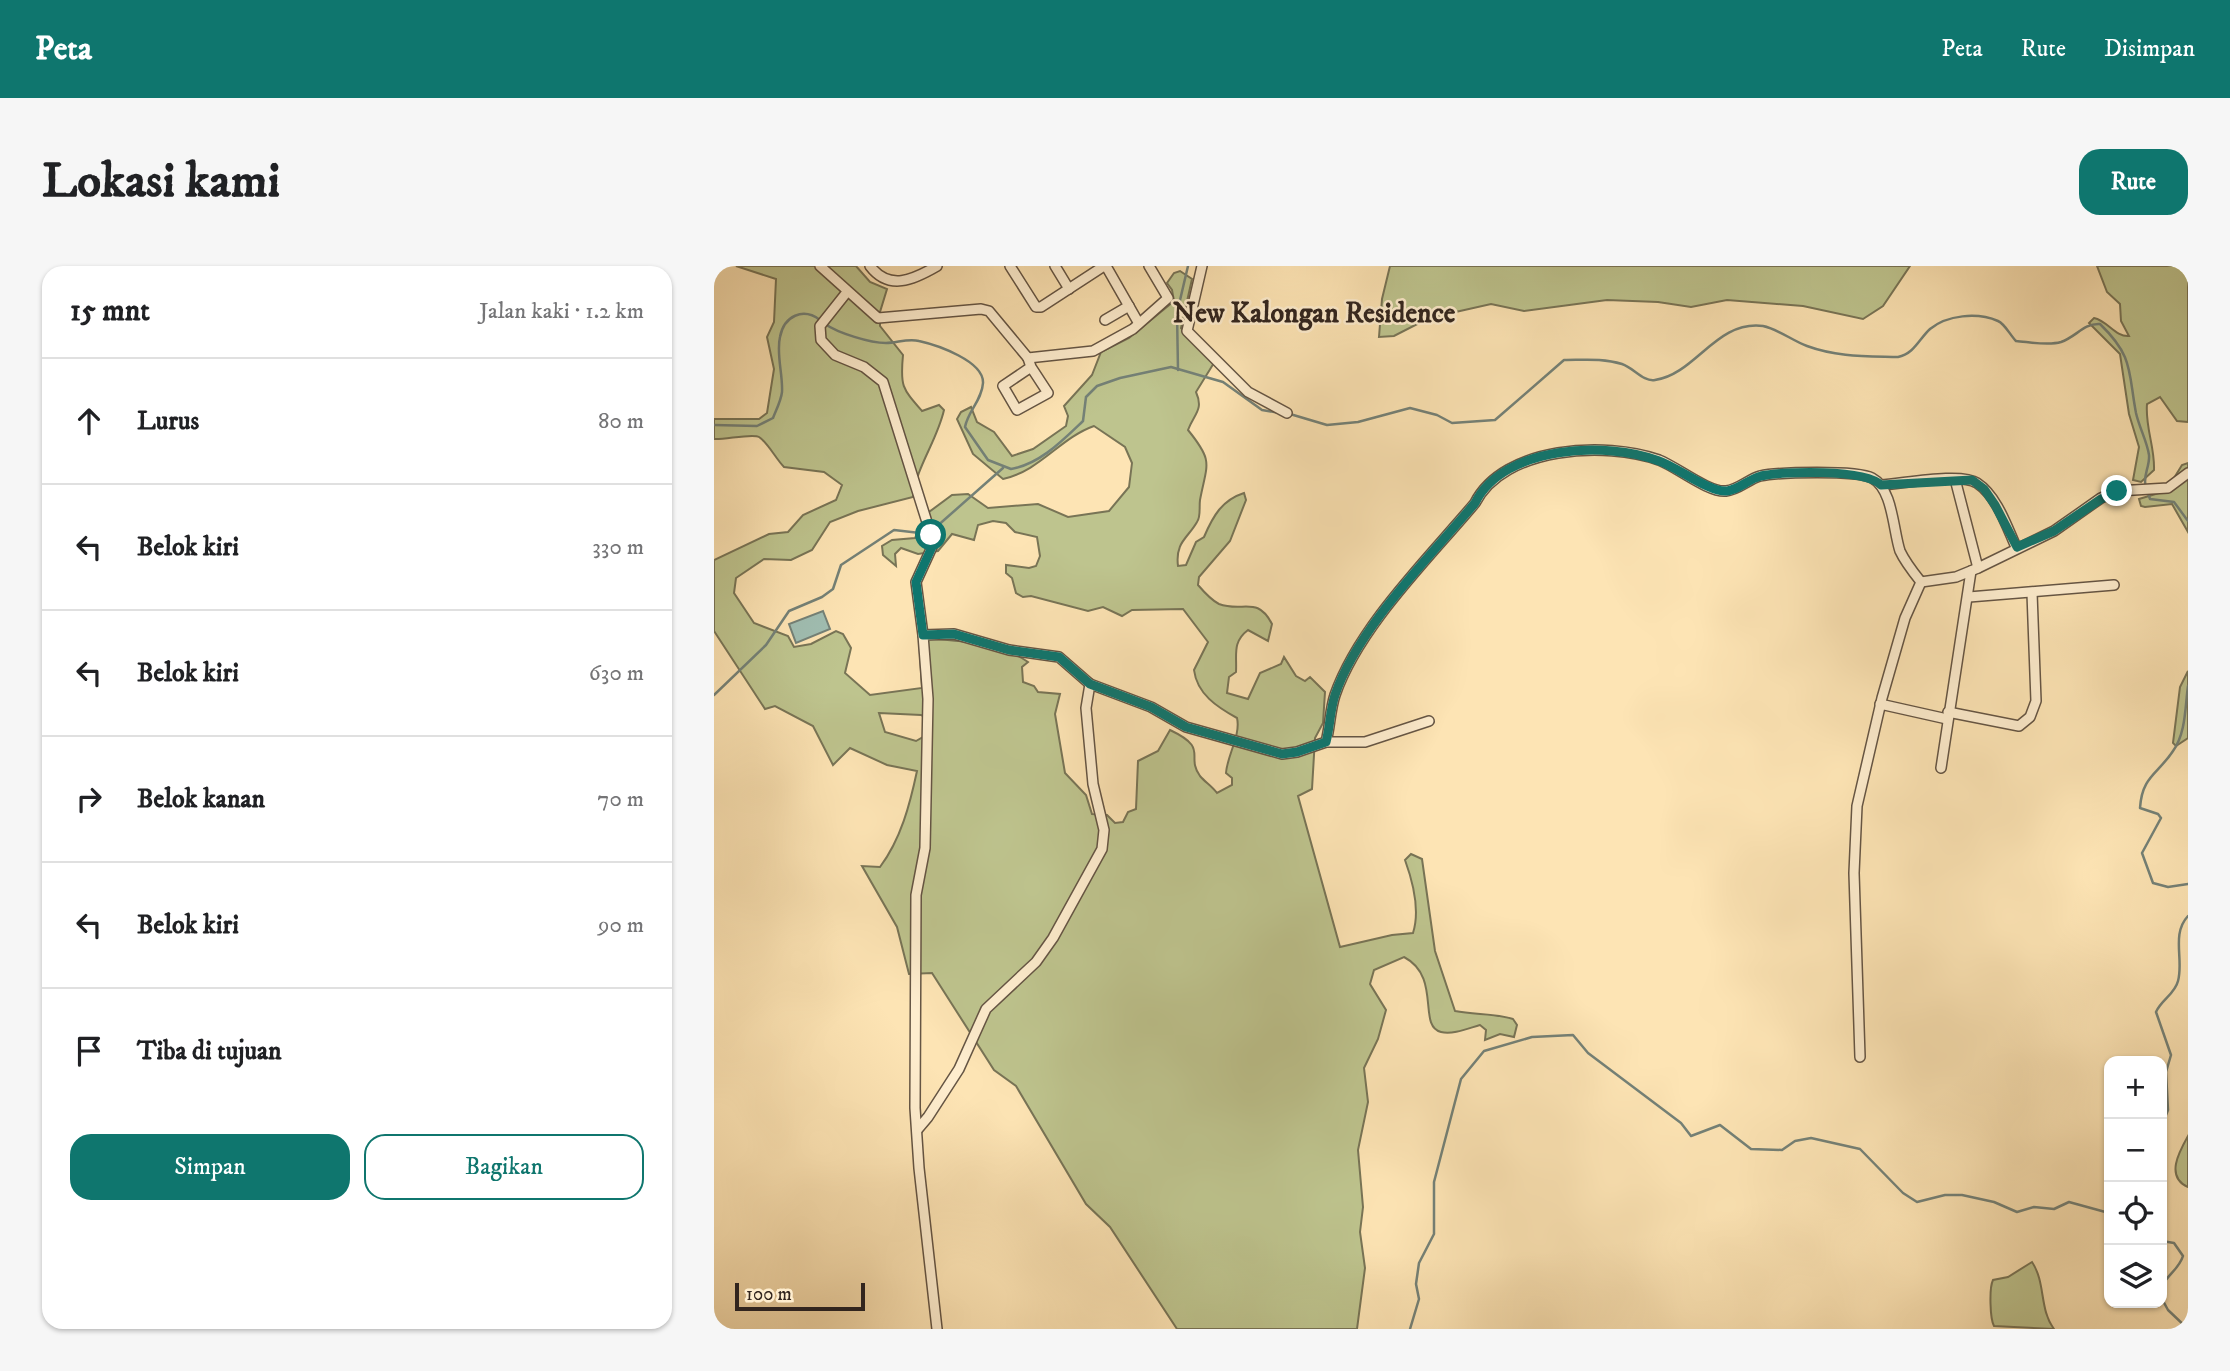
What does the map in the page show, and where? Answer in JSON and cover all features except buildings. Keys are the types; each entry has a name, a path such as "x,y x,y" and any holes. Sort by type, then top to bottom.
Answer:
{"street":[{"path":"820,266 878,318 981,309 989,311 1030,362 1048,393 1017,410 1003,386 1030,362 1093,351 1133,328 1168,298 1149,266"},
{"path":"870,266 884,280 899,283 937,266"},
{"path":"1010,266 1036,307 1105,266 1138,322"},
{"path":"1055,266 1069,289"},
{"path":"1202,266 1187,331 1248,392 1287,413"},
{"path":"847,292 822,323 823,346 835,355 864,367 883,382 931,535 932,547 916,582 928,699 925,848 916,895 916,1130 937,1329"},
{"path":"1105,320 1129,306"},
{"path":"1326,742 1340,684 1377,621 1475,503 1481,491 1509,471 1561,452 1608,449 1657,459 1717,490 1734,489 1762,476 1785,474 1852,474 1870,477 1881,485 1902,554 1921,582"},
{"path":"1921,582 1956,577 1974,570 2054,531 2117,491 2168,488 2188,473"},
{"path":"1941,768 1947,715 1974,570 1955,479"},
{"path":"1881,485 1972,480 1984,489 2017,547"},
{"path":"1860,1057 1854,873 1857,806 1880,704 1905,618 1921,582"},
{"path":"1969,597 2114,585"},
{"path":"1880,704 2013,725 2025,724 2036,701 2032,593"},
{"path":"923,635 954,634 1009,650 1059,657 1090,684 1151,707 1186,727 1282,754 1326,742 1365,742 1429,721"},
{"path":"916,1130 928,1117 959,1069 986,1009 1009,989 1047,946 1102,849 1104,830 1093,784 1086,708 1090,684"}],"green space":[{"path":"736,266 856,266 870,282 887,289 880,312 880,326 903,355 904,386 922,411 939,405 944,410 918,475 913,497 858,511 830,522 812,550 791,560 764,559 736,578 734,593 754,623 788,636 794,647 811,644 836,631 843,634 851,648 845,673 870,695 922,688 919,638 990,646 1017,655 1028,662 1022,667 1023,682 1034,686 1038,692 1060,694 1055,714 1065,773 1086,795 1092,814 1107,815 1115,823 1123,822 1128,812 1136,809 1138,761 1158,751 1170,730 1193,747 1196,769 1217,793 1232,785 1232,778 1226,773 1237,731 1237,718 1215,704 1199,686 1194,670 1208,642 1183,609 1132,610 1122,616 1103,607 1088,611 1031,596 1023,597 1016,593 1012,578 1006,573 1006,565 1029,568 1036,566 1040,556 1037,537 1015,532 1006,523 993,521 978,525 974,540 952,534 938,551 918,554 901,548 895,554 896,566 883,555 882,546 892,540 915,538 929,512 952,495 968,494 988,508 1038,504 1068,517 1109,511 1129,487 1132,463 1125,447 1094,426 1071,438 1028,469 1003,479 973,454 957,419 961,412 971,407 977,422 994,432 1012,456 1033,449 1066,426 1068,416 1064,406 1092,375 1101,352 1129,338 1174,301 1172,290 1167,283 1174,273 1180,271 1192,279 1181,328 1217,358 1196,392 1199,408 1188,430 1202,449 1206,470 1199,517 1180,546 1178,566 1186,565 1196,542 1204,537 1219,510 1244,493 1246,500 1230,541 1199,577 1198,585 1219,604 1249,606 1261,610 1272,624 1268,641 1248,630 1240,639 1236,649 1236,672 1229,677 1227,693 1248,699 1260,673 1281,664 1284,657 1296,676 1305,681 1310,677 1325,692 1323,723 1315,738 1312,789 1298,796 1340,947 1413,933 1415,897 1405,860 1411,854 1422,859 1435,951 1455,1011 1506,1017 1513,1019 1517,1025 1514,1037 1500,1034 1485,1040 1486,1030 1480,1025 1456,1032 1441,1032 1434,1028 1430,1021 1426,988 1416,966 1404,957 1374,970 1370,984 1386,1010 1378,1039 1364,1068 1368,1102 1358,1150 1363,1207 1360,1232 1365,1268 1357,1329 1177,1329 1110,1227 1086,1204 1016,1086 994,1070 932,973 909,974 897,927 862,866 880,867 894,845 904,821 917,771 887,765 850,748 833,765 813,726 775,706 765,709 714,631 714,560 769,534 788,532 803,515 836,500 842,485 824,472 784,467 759,437 714,439 714,419 759,419 767,413 774,369 767,337 774,322 776,279","holes":["879,713 921,715 931,721 928,734 916,741 885,732"]},
{"path":"1390,266 1910,266 1883,306 1863,319 1803,306 1727,300 1691,307 1658,302 1607,300 1524,311 1491,304 1429,318 1394,336 1379,337 1382,299"},
{"path":"2097,266 2188,266 2188,422 2177,421 2160,397 2147,404 2154,470 2141,482 2133,480 2139,447 2129,414 2120,354 2089,323 2094,318 2120,334 2129,336 2121,321 2120,304 2107,292"},
{"path":"2188,463 2188,532 2172,504 2145,507 2141,506 2139,499 2166,491 2182,465"},
{"path":"2188,671 2188,738 2176,746 2173,743 2180,687"},
{"path":"2188,1136 2188,1187 2177,1177 2176,1164"},
{"path":"2032,1262 2039,1279 2046,1313 2054,1329 1994,1326 1991,1303 1993,1280 2008,1277"}],"shaded area":[{"path":"823,611 830,629 796,643 789,624"}],"waterway":[{"path":"1178,370 1177,313 1188,266"},
{"path":"714,425 757,426 773,418 782,392 779,350 782,330 790,319 801,314 820,320"},
{"path":"1290,414 1327,425 1358,422 1410,408 1437,415 1452,423 1495,420 1564,360 1615,362 1646,379 1655,380 1683,368 1719,339 1747,326 1763,326 1807,346 1829,352 1898,357 1912,349 1937,324 1962,316 1981,316 1998,321 2016,341 2050,344 2061,342 2089,326 2100,324 2119,346 2128,365 2136,413 2149,455 2146,487"},
{"path":"825,324 846,334 872,341 886,343 915,340 927,343 968,361 981,375 983,383 965,427 988,460 1011,469 1041,457 1083,421 1086,397 1097,386 1171,367 1223,382 1262,410 1280,413"},
{"path":"714,695 766,645 789,611 822,597 833,589 841,565 894,530 920,533 935,528 1003,468"},
{"path":"2148,493 2150,499 2174,502 2188,521"},
{"path":"2188,686 2184,720 2177,744 2147,782 2140,808 2158,814 2161,818 2142,853 2153,883 2168,887 2188,884"},
{"path":"2164,1119 2168,1110 2166,1072 2171,1055 2156,1012 2178,981 2180,931 2188,916"},
{"path":"1410,1329 1419,1299 1416,1284 1419,1263 1434,1234 1434,1182 1461,1079 1484,1051 1532,1037 1573,1035 1588,1053 1681,1123 1691,1136 1720,1125 1751,1149 1782,1150 1795,1141 1811,1138 1860,1149 1903,1193 1917,1202 1945,1195 1962,1195 1994,1202 2017,1212 2034,1207 2054,1209 2069,1202 2104,1212"},
{"path":"2167,1242 2174,1243 2183,1256 2167,1278"},
{"path":"2167,1308 2188,1329"}],"district":[{"name":"New Kalongan Residence","path":"1314,313"}],"route":[{"path":"931,535 932,547 916,582 919,621 923,635 954,634 1009,650 1059,657 1090,684 1151,707 1186,727 1289,754 1326,742 1331,711 1340,684 1377,621 1475,503 1481,491 1509,471 1542,457 1579,449 1631,452 1657,459 1717,490 1726,491 1762,476 1785,474 1861,475 1870,477 1881,485 1965,478 1978,483 1984,489 2003,518 2017,547 2054,531 2117,491"}]}
